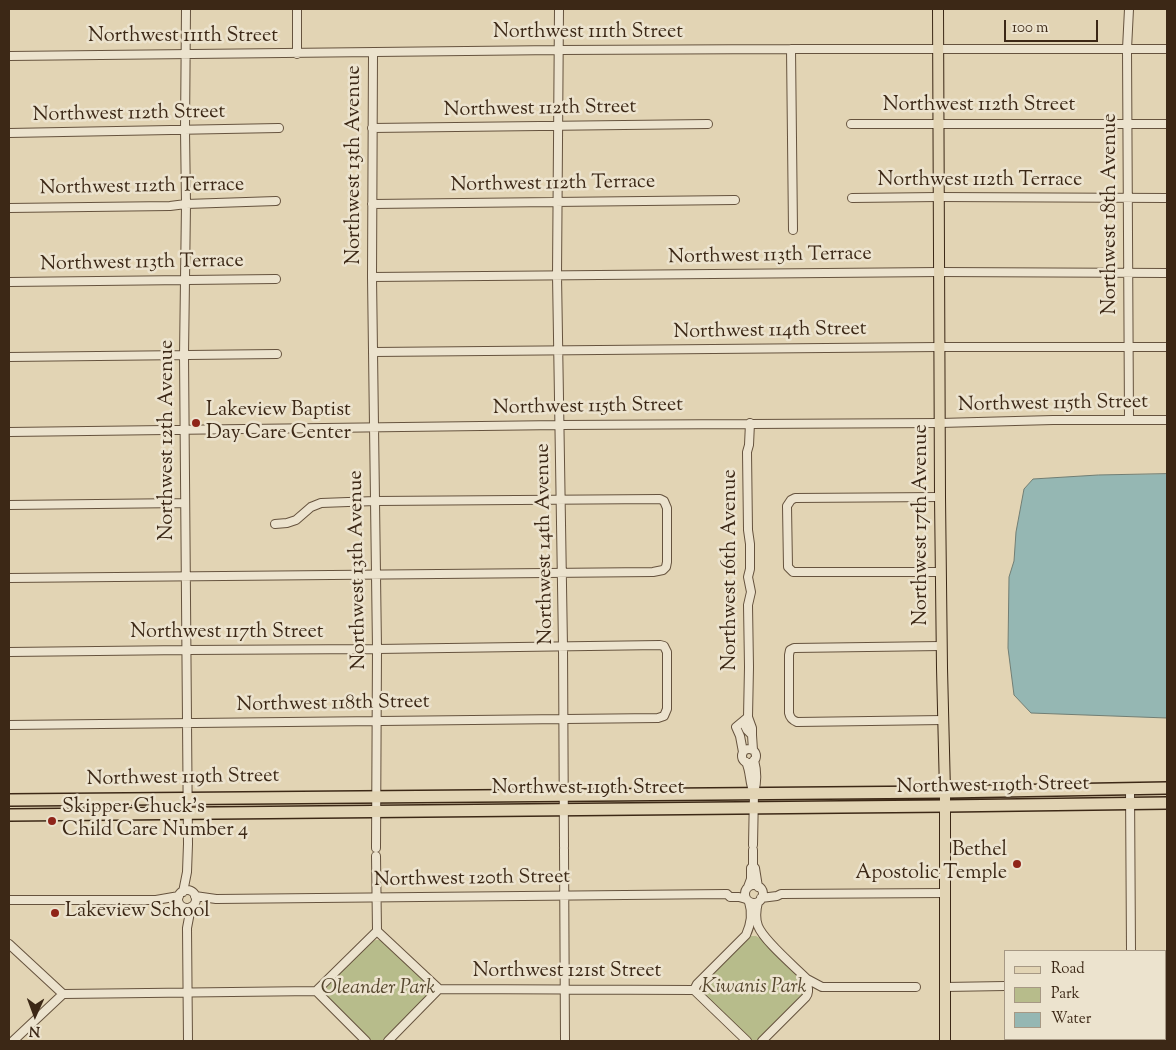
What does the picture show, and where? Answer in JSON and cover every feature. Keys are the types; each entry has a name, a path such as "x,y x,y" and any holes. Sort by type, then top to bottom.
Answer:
{"highway":[{"name":"Northwest 119th Street","path":"9,800 945,792 1167,788"},
{"name":"Northwest 119th Street","path":"9,815 1167,803"}],"main road":[{"name":"Northwest 17th Avenue","path":"938,9 941,646 945,792 945,1041"}],"street":[{"name":"Northwest 12th Avenue","path":"186,9 184,355 186,430 188,1041"},
{"path":"296,9 297,54"},
{"name":"Northwest 14th Avenue","path":"558,9 557,275 564,647 565,1041"},
{"name":"Northwest 18th Avenue","path":"1128,420 1127,49 1129,9"},
{"path":"791,49 793,230"},
{"name":"Northwest 111th Street","path":"9,56 558,50 1167,49"},
{"name":"Northwest 13th Avenue","path":"373,53 372,277 377,649 376,848"},
{"name":"Northwest 112th Street","path":"372,128 708,124"},
{"name":"Northwest 112th Street","path":"851,124 1167,124"},
{"name":"Northwest 112th Street","path":"9,134 279,128"},
{"name":"Northwest 112th Terrace","path":"852,198 1167,198"},
{"name":"Northwest 112th Terrace","path":"372,204 735,200"},
{"name":"Northwest 112th Terrace","path":"9,208 170,206 276,201"},
{"name":"Northwest 113th Terrace","path":"372,277 1167,272"},
{"name":"Northwest 113th Terrace","path":"9,282 276,279"},
{"name":"Northwest 114th Street","path":"373,352 939,346 1167,347"},
{"path":"9,357 277,354"},
{"name":"Northwest 115th Street","path":"9,432 1167,420"},
{"name":"Northwest 16th Avenue","path":"750,423 747,452 748,530 750,544 750,569 748,577 751,592 748,605 749,667 746,719 752,728 750,734 756,756 750,761"},
{"path":"940,497 795,498 787,506 788,567 790,570 797,573 941,572"},
{"path":"9,578 653,572 663,570 667,562 667,508 664,501 660,499 321,503 311,507 296,520 275,524"},
{"path":"9,505 185,503"},
{"name":"Northwest 117th Street","path":"9,652 660,645 664,646 667,652 667,709 664,716 658,718"},
{"path":"941,646 794,648 790,650 789,655 789,713 790,717 797,722 943,720"},
{"name":"Northwest 118th Street","path":"9,725 658,718"},
{"name":"Northwest 16th Avenue","path":"746,719 736,727 740,736 743,752 742,759 750,761"},
{"path":"740,736 750,734"},
{"path":"743,752 749,748 753,750"},
{"name":"Northwest 16th Avenue","path":"750,761 750,786 754,793 753,866"},
{"path":"1130,789 1131,950"},
{"path":"13,1041 63,994 316,991 377,931 376,856"},
{"path":"753,866 762,894 756,918 759,927 764,936 807,979 822,987 916,987"},
{"path":"747,1041 694,990 697,984 746,935 750,927 751,910 745,895 751,879 751,868 753,866"},
{"name":"Northwest 120th Street","path":"9,900 727,894 739,892 753,886 781,894"},
{"name":"Northwest 120th Street","path":"727,894 730,897 739,897 753,903 781,894 944,893"},
{"path":"377,931 439,989 388,1041"},
{"path":"746,935 756,934 764,936"},
{"path":"9,944 63,994"},
{"path":"807,979 808,996"},
{"path":"945,987 1004,986"},
{"path":"762,1041 808,996 822,987"},
{"name":"Northwest 121st Street","path":"439,989 694,990"},
{"path":"316,991 366,1041"}],"green space":[{"name":"Kiwanis Park","path":"751,936 761,939 804,980 806,990 803,996 759,1040 752,1041 705,996 702,988 705,980"},
{"name":"Oleander Park","path":"381,940 427,984 428,989 428,996 383,1041 372,1041 328,1000 326,993 327,987 370,942"}],"water":[{"path":"1167,474 1167,718 1031,713 1014,695 1008,648 1009,577 1014,561 1016,532 1024,489 1033,479 1098,475"}],"place":[{"name":"Lakeview Baptist Day Care Center","path":"196,423"},
{"name":"Skipper Chuck's Child Care Number 4","path":"52,821"},
{"name":"Bethel Apostolic Temple","path":"1017,864"},
{"name":"Lakeview School","path":"55,913"}]}
